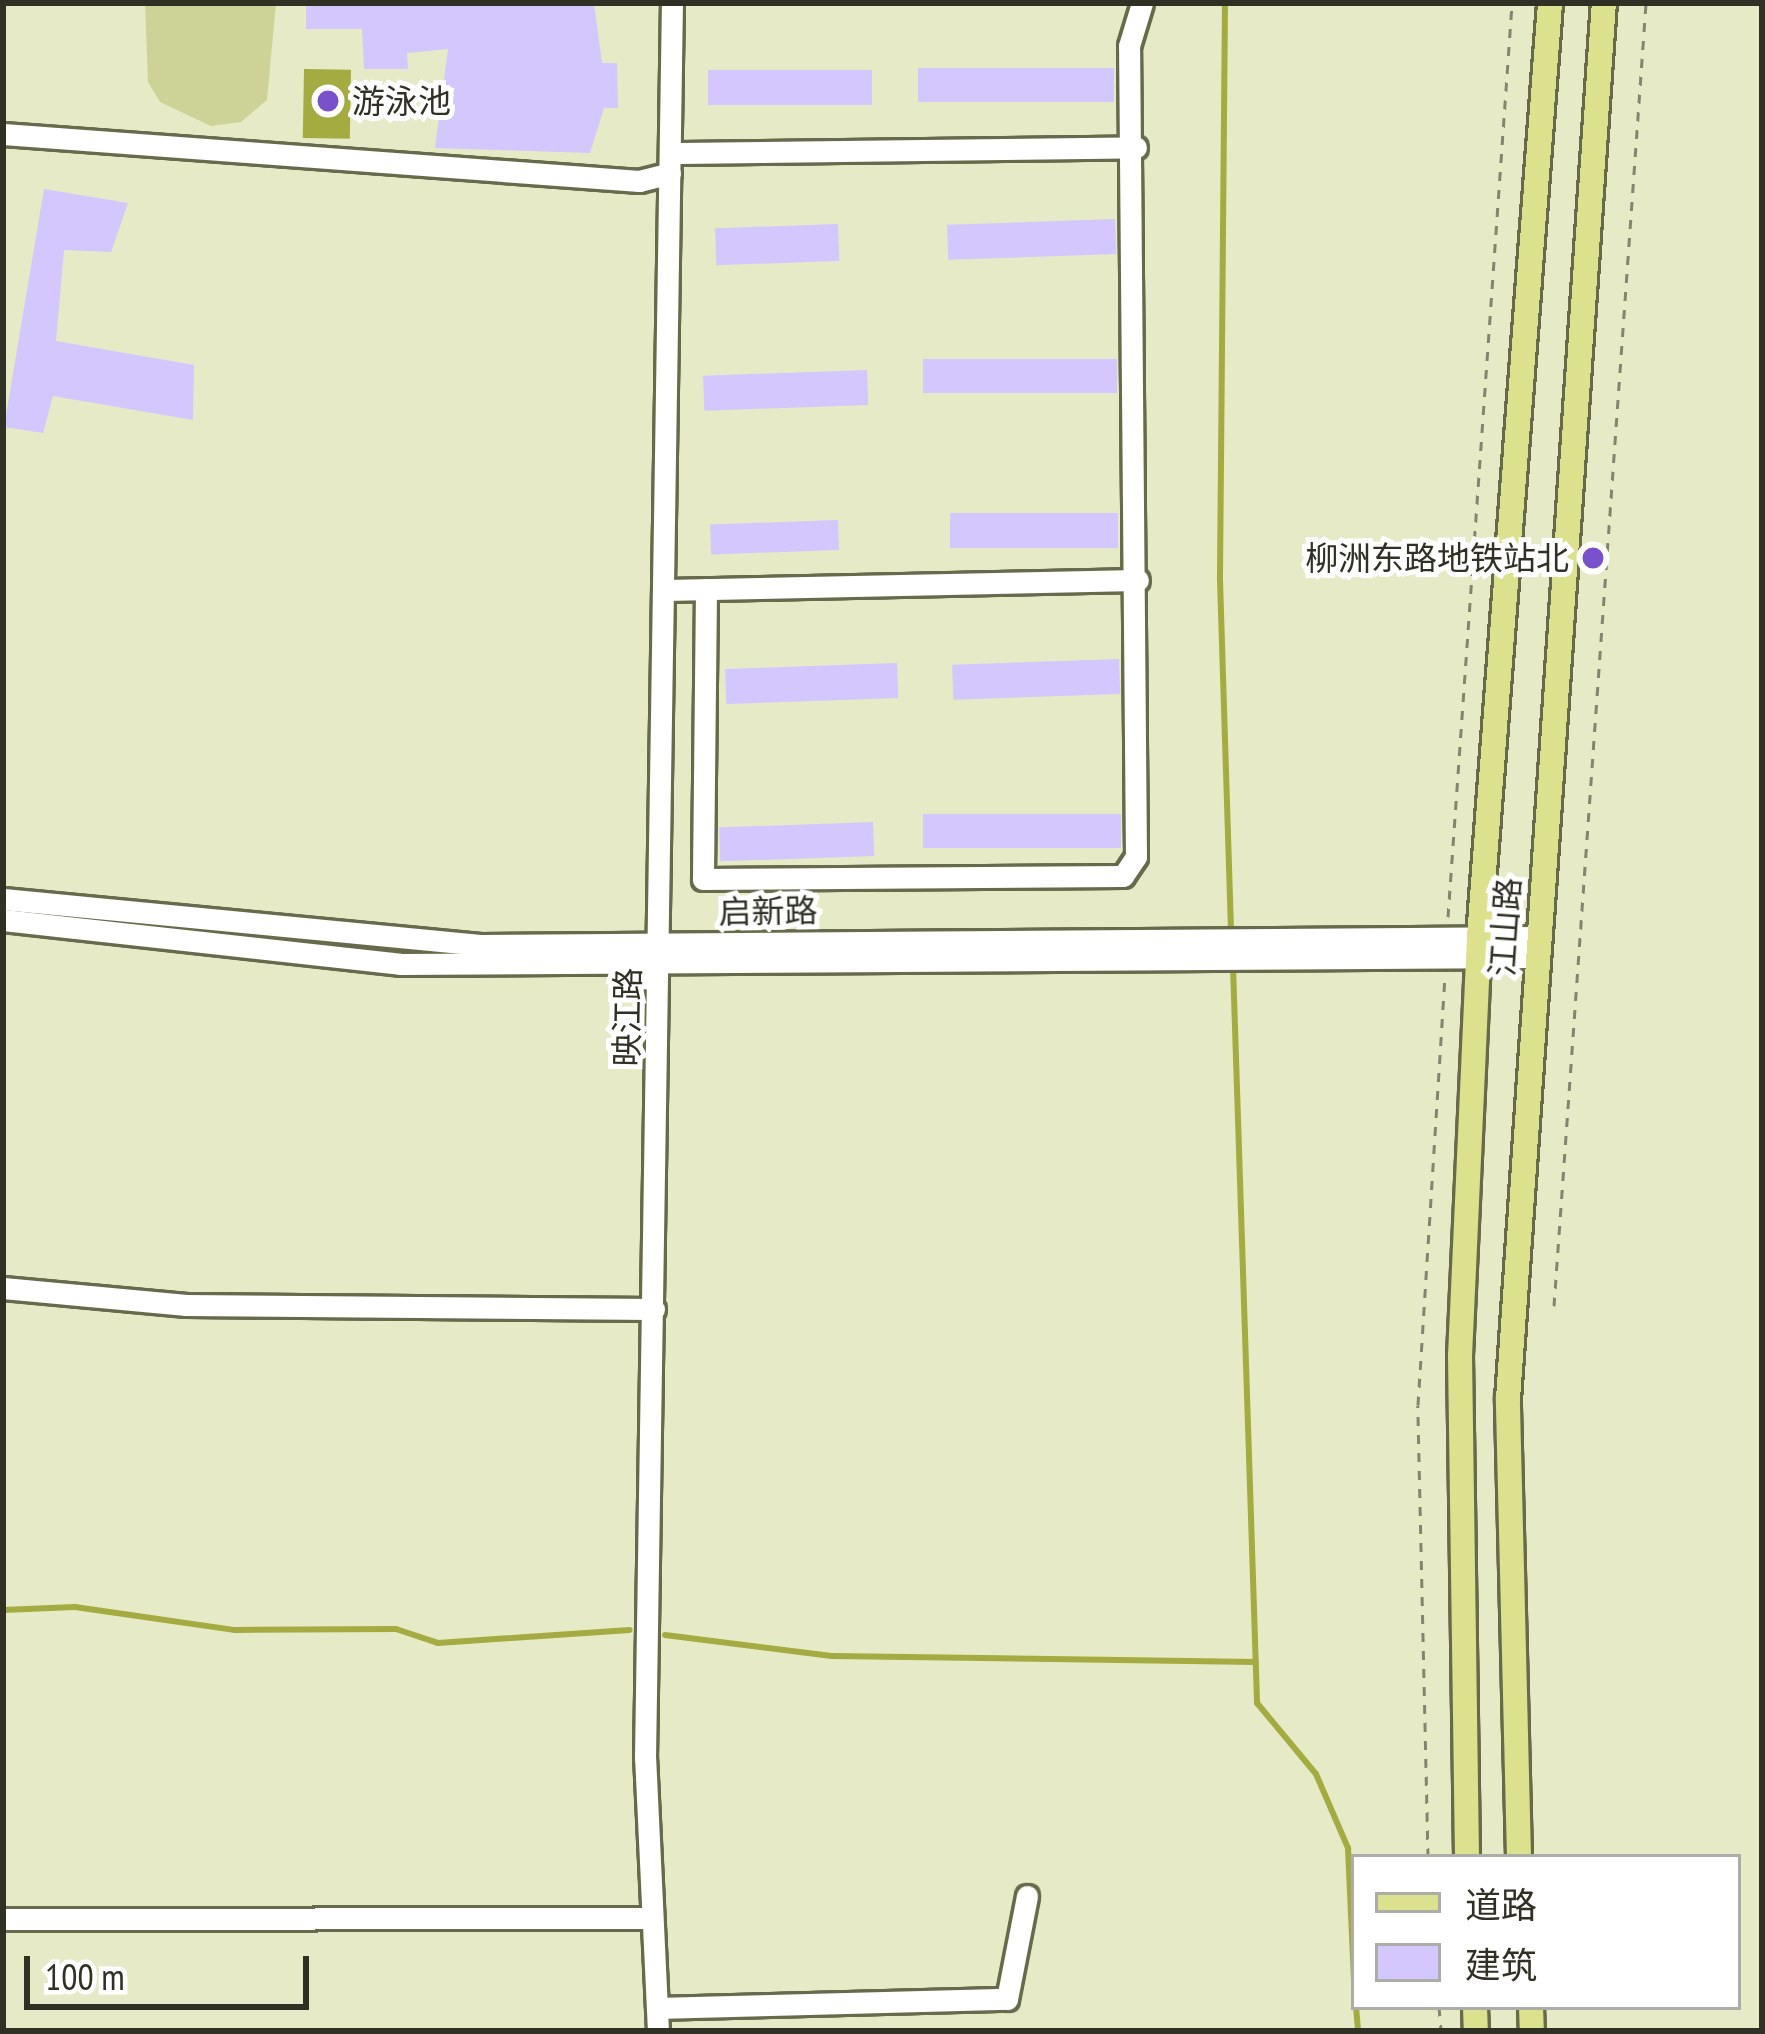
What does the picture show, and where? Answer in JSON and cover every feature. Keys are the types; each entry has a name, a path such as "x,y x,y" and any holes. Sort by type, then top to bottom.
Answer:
{"main road":[{"name":"江山路","path":"1467,1854 1455,1561 1479,947 1550,3"},
{"name":"江山路","path":"1519,1854 1508,1400 1604,3"}],"street":[{"name":"映江路","path":"657,2020 652,1918 654,1309 672,3"},
{"path":"706,589 704,879 1089,880 1123,876 1136,857 1136,147 1129,46 1142,3"},
{"path":"3,134 639,181 670,163 1136,147"},
{"path":"664,590 1138,580"},
{"name":"启新路","path":"3,898 394,942 661,954"},
{"name":"启新路","path":"3,920 336,962 661,954 1536,947"},
{"path":"3,1288 186,1306 654,1309"},
{"path":"657,2020 1007,1999 1027,1895"},
{"path":"3,1919 652,1918"}],"path":[{"path":"1554,1306 1646,3"}],"shaded area":[{"path":"145,3 276,3 267,100 241,122 211,126 160,102 148,82"},
{"name":"游泳池","path":"304,69 351,70 350,139 303,138"}],"building":[{"path":"306,3 594,3 602,63 617,63 618,108 604,108 590,153 435,148 448,49 407,53 408,69 364,69 362,29 306,29"},
{"path":"918,68 1114,68 1114,102 918,102"},
{"path":"708,70 872,70 872,105 708,105"},
{"path":"44,189 128,203 111,252 64,250 56,341 194,365 193,420 53,396 43,433 4,427"},
{"path":"1115,219 1116,254 948,260 947,225"},
{"path":"838,224 839,261 716,265 715,228"},
{"path":"923,359 1117,359 1117,393 923,393"},
{"path":"867,370 868,405 704,411 703,376"},
{"path":"950,513 1118,513 1118,548 950,548"},
{"path":"838,520 839,550 711,554 710,524"},
{"path":"1119,659 1120,694 953,700 952,665"},
{"path":"897,663 898,698 726,704 725,669"},
{"path":"923,814 1121,814 1121,848 923,848"},
{"path":"873,822 874,856 720,861 719,827"}],"waterway":[{"path":"1225,3 1220,580 1231,935"},
{"path":"1233,966 1257,1703 1316,1774 1348,1848 1351,1914"},
{"path":"3,1610 75,1607 235,1630 396,1629 438,1643 630,1630"},
{"path":"665,1635 832,1656 1256,1662"},
{"path":"1356,2010 1358,2031"}],"place":[{"name":"游泳池","path":"328,101"},
{"name":"柳洲东路地铁站北","path":"1593,558"}]}
